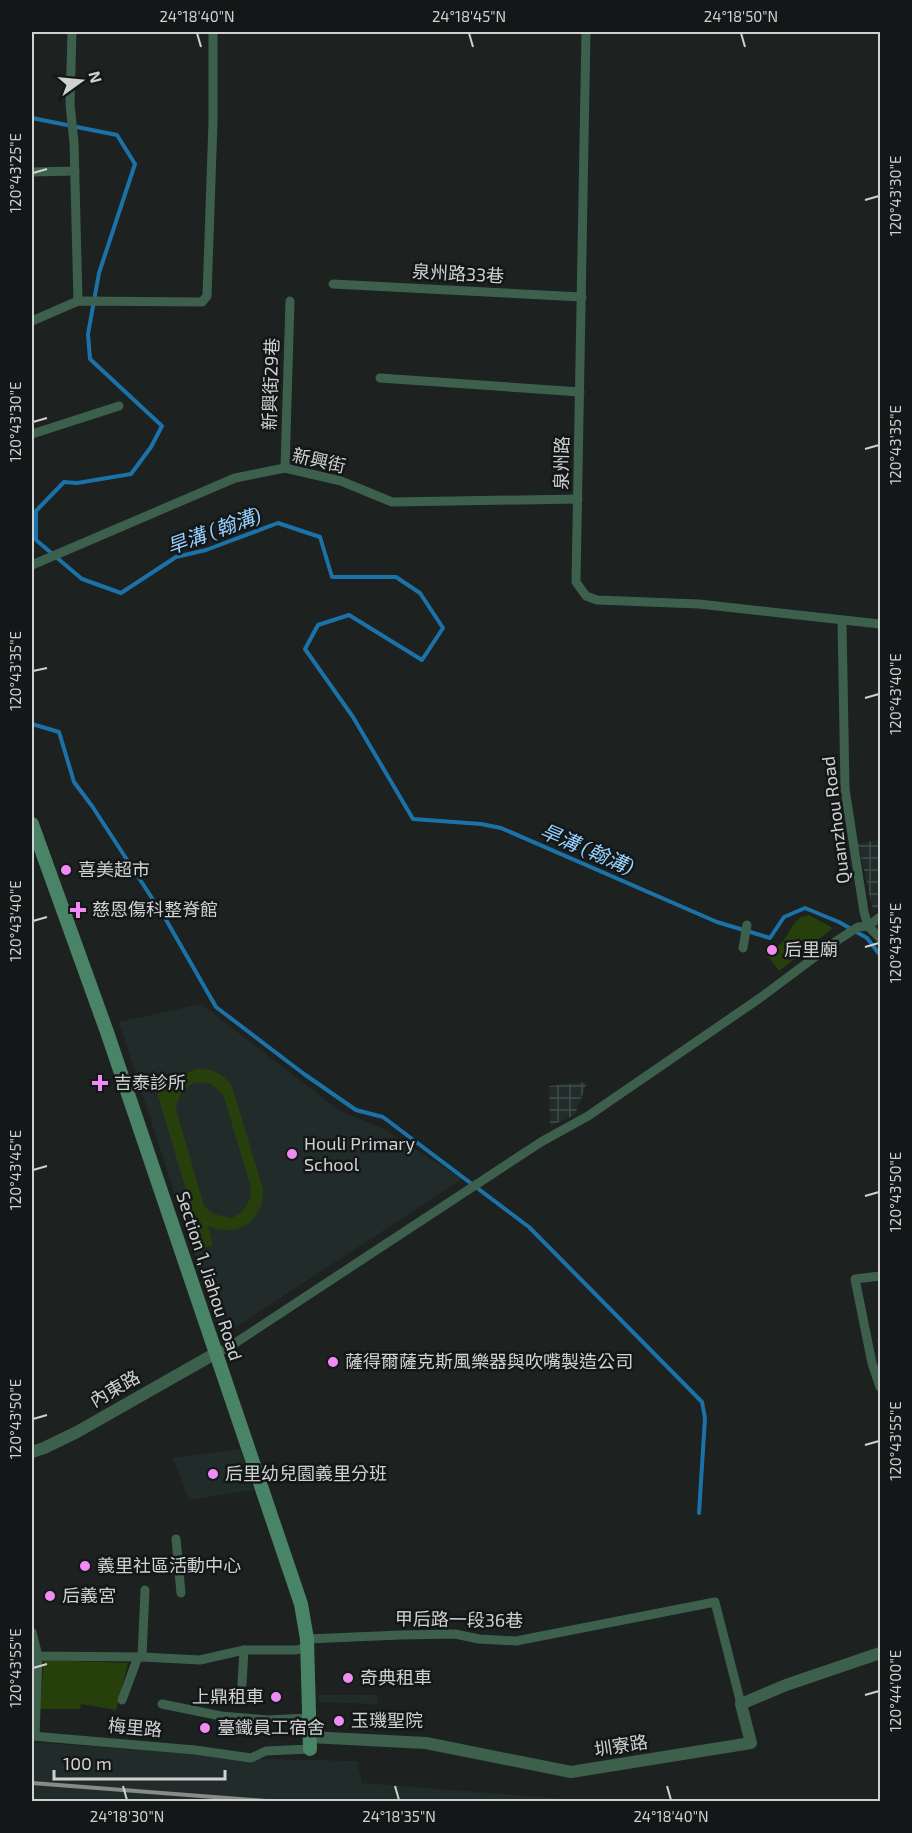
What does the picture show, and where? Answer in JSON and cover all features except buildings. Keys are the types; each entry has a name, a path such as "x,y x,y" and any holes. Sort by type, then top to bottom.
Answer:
{"main road":[{"name":"Section 1, Jiahou Road","path":"32,824 114,1054 298,1595 307,1643 310,1743"}],"street":[{"path":"72,32 70,104 75,171 78,300"},
{"path":"32,321 78,300 202,302 207,296 213,123 213,32"},
{"name":"泉州路","path":"586,32 576,582 586,596 597,600 699,604 880,624"},
{"path":"32,172 75,171"},
{"name":"泉州路33巷","path":"333,284 582,297"},
{"name":"新興街29巷","path":"285,468 290,301"},
{"path":"380,378 580,392"},
{"path":"32,434 119,406"},
{"name":"新興街","path":"32,565 235,478 285,468 340,481 392,502 578,499"},
{"name":"Quanzhou Road","path":"842,621 845,789 868,926"},
{"path":"216,1353 229,1347 541,1142 588,1116 760,998 858,927 868,926 880,917"},
{"path":"743,948 747,925"},
{"path":"868,926 880,938"},
{"path":"880,1276 855,1279 872,1363 880,1387"},
{"name":"內東路","path":"32,1452 77,1432 216,1353"},
{"path":"176,1539 181,1593"},
{"path":"122,1700 140,1657 146,1590"},
{"name":"甲后路一段36巷","path":"307,1643 401,1635 455,1634 479,1639 516,1641 716,1602 741,1704"},
{"name":"梅里路","path":"32,1632 38,1656 33,1736 195,1750 251,1758 266,1751 310,1743"},
{"path":"38,1656 200,1660 244,1650 296,1650 307,1643"},
{"path":"242,1684 244,1650"},
{"path":"741,1704 786,1685 880,1653"},
{"path":"162,1704 222,1716 268,1720 309,1718"},
{"name":"圳寮路","path":"310,1743 426,1743 571,1772 751,1743 741,1704"}],"shaded area":[{"path":"880,839 880,907 873,910 858,844"},
{"name":"Houli Primary School","path":"201,1004 340,1111 384,1129 462,1179 221,1337 119,1022"},
{"path":"587,1082 575,1115 550,1126 549,1086"},
{"name":"后里幼兒園義里分班","path":"240,1449 253,1490 189,1500 173,1458"},
{"path":"319,1695 378,1695 377,1704 319,1702"},
{"path":"32,1742 260,1759 357,1761 362,1783 592,1801 32,1801"}],"green space":[{"path":"809,915 833,928 779,971 768,956 771,949 782,942 797,920"},
{"path":"194,1070 214,1071 222,1075 232,1086 263,1189 262,1201 254,1218 247,1224 229,1230 208,1226 213,1246 203,1247 156,1089 165,1085 169,1094 176,1081","holes":["196,1082 211,1084 223,1094 251,1188 246,1206 232,1218 213,1214 204,1206 176,1109 180,1096 187,1086"]},
{"path":"44,1660 128,1663 116,1710 81,1704 80,1709 40,1709"}],"waterway":[{"name":"旱溝 (翰溝)","path":"32,118 117,135 135,164 99,273 88,334 90,359 162,426 151,447 131,474 77,483 64,482 36,511 36,540 82,579 121,593 176,557 206,550 278,523 320,537 332,577 396,577 420,593 443,628 422,660 349,615 318,625 305,649 353,717 413,819 481,824 501,828 717,922 770,938 784,917 805,908 839,922 867,938 880,955"},
{"path":"32,724 59,732 74,782 165,918 216,1007 304,1074 356,1110 383,1117 529,1227 702,1402 705,1418 699,1513"}],"railway":[{"path":"32,1783 279,1802"}],"place":[{"name":"喜美超市","path":"66,870"},
{"name":"慈恩傷科整脊館","path":"78,910"},
{"name":"后里廟","path":"772,950"},
{"name":"吉泰診所","path":"100,1083"},
{"name":"Houli Primary School","path":"292,1154"},
{"name":"薩得爾薩克斯風樂器與吹嘴製造公司","path":"333,1362"},
{"name":"后里幼兒園義里分班","path":"213,1474"},
{"name":"義里社區活動中心","path":"85,1566"},
{"name":"后義宮","path":"50,1596"},
{"name":"奇典租車","path":"348,1678"},
{"name":"上鼎租車","path":"276,1697"},
{"name":"玉璣聖院","path":"339,1721"},
{"name":"臺鐵員工宿舍","path":"205,1728"}]}
